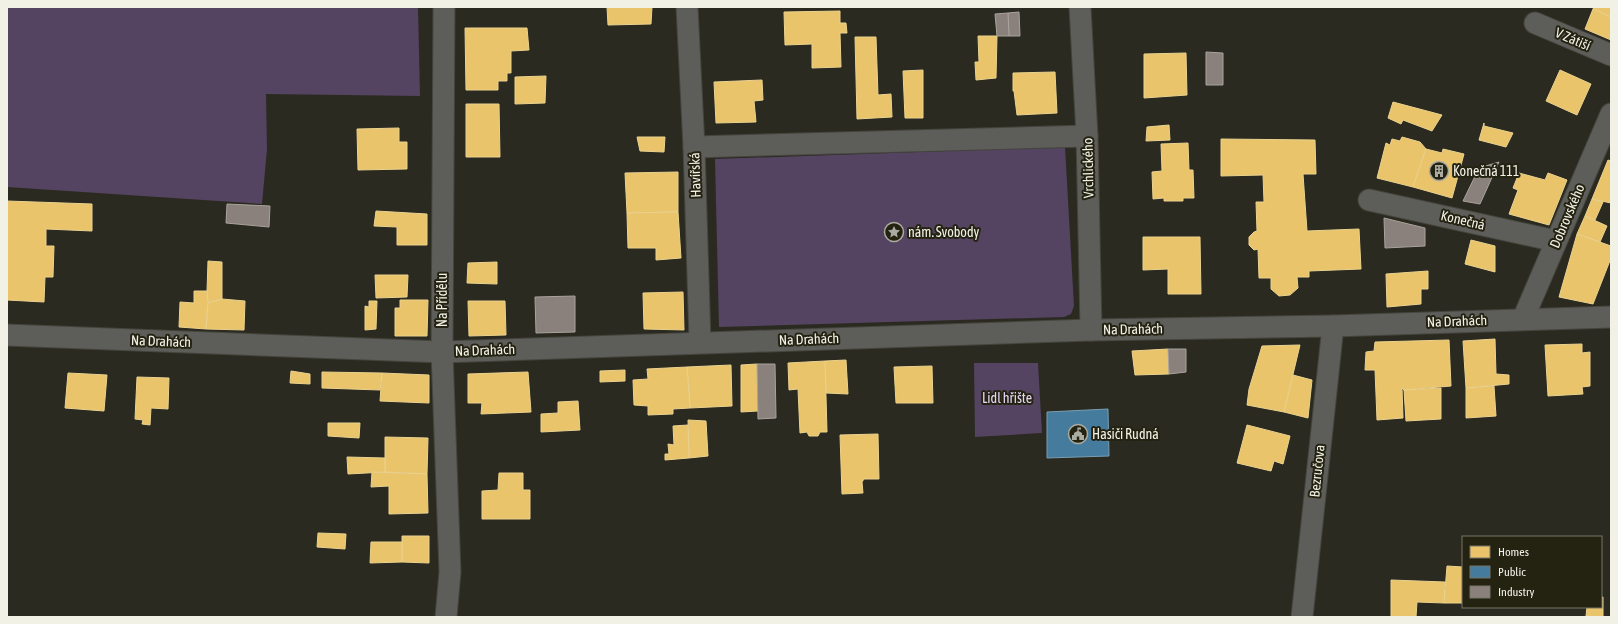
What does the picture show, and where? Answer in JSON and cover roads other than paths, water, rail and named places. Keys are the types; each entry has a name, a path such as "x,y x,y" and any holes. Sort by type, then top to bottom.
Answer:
{"street":[{"name":"Na Přídělu","path":"444,7 442,352 450,572 446,617"},
{"name":"Havířská","path":"687,7 694,147 700,342"},
{"name":"Vrchlického","path":"1080,7 1087,136 1091,330"},
{"name":"V Zátiší","path":"1535,23 1611,55"},
{"name":"Dobrovského","path":"1523,319 1611,114"},
{"path":"694,147 1087,136"},
{"name":"Konečná","path":"1369,200 1556,241"},
{"name":"Na Drahách","path":"7,334 442,352 700,342 1091,330 1333,326 1611,317"},
{"name":"Bezručova","path":"1302,617 1333,326"}],"place":[{"name":"Konečná 111","path":"1439,171"},
{"name":"nám. Svobody","path":"894,232"},
{"name":"Hasiči Rudná","path":"1078,434"}],"park label":[{"name":"Lidl hřište","path":"1007,398"}]}
